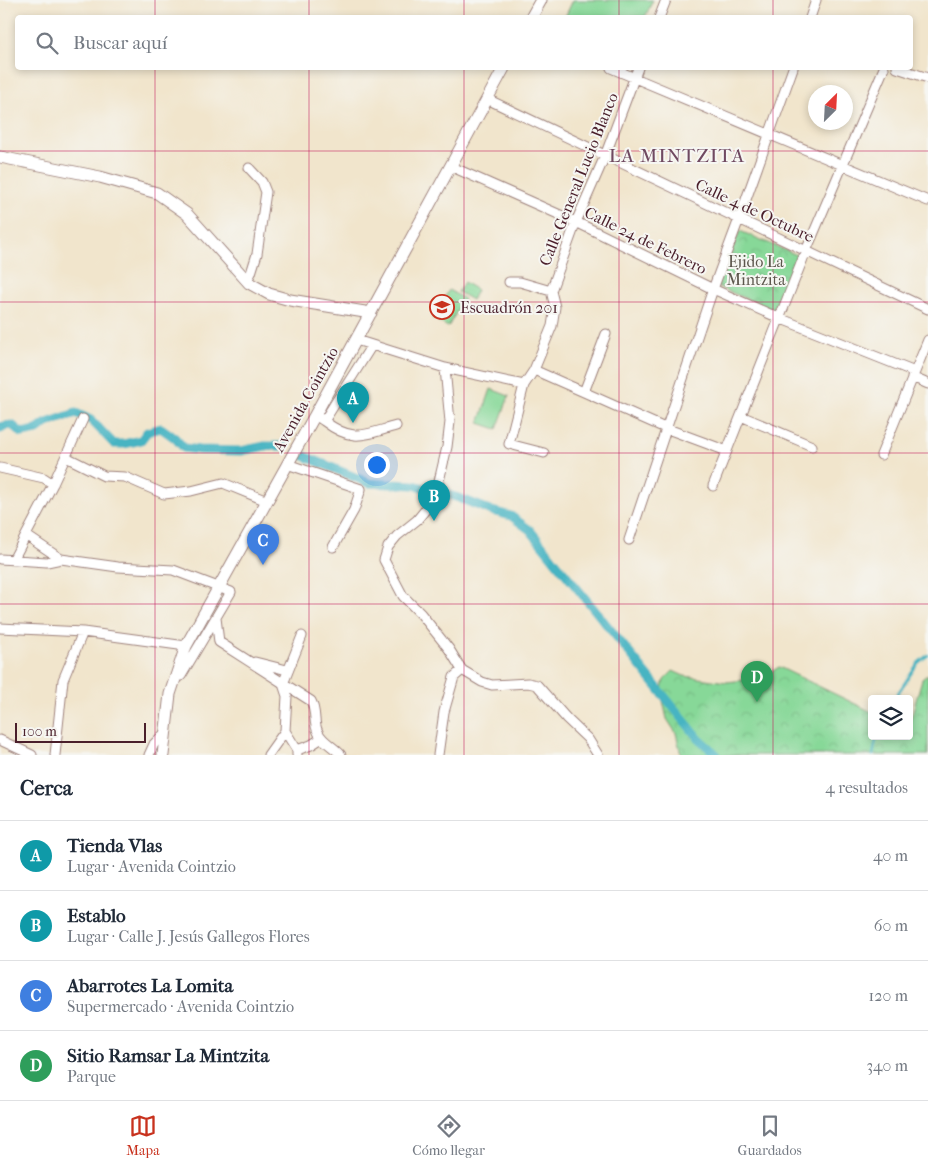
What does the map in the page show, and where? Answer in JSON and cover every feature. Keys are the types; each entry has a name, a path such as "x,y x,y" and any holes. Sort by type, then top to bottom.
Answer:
{"main road":[{"path":"533,15 541,0"},
{"name":"Avenida Cointzio","path":"163,755 170,694 186,646 288,464 320,418 356,340 503,70"},
{"path":"0,157 100,176 156,193 187,214 247,280 269,294 290,300 371,313"}],"street":[{"path":"660,15 666,0"},
{"path":"811,15 816,0"},
{"path":"616,70 928,201"},
{"name":"Calle General Lucio Blanco","path":"544,453 510,444 524,385 534,370 552,326 555,307 551,292 576,222 605,156 637,70"},
{"path":"629,540 713,289 792,70"},
{"path":"713,486 806,251 883,70"},
{"path":"903,70 928,78"},
{"name":"Calle 4 de Octubre","path":"487,99 928,309"},
{"name":"Calle 24 de Febrero","path":"450,166 576,222 713,289 914,375 928,384"},
{"path":"247,280 258,254 266,192 262,182 249,168"},
{"path":"509,282 520,282 551,292"},
{"path":"584,392 606,334"},
{"path":"356,340 445,368 524,385"},
{"path":"881,455 928,340"},
{"path":"372,345 320,418 342,434 357,437 396,426"},
{"path":"445,368 450,422 447,447 435,498 417,520 397,536 388,547 384,560 403,596 421,614 449,649 462,670 482,682 492,685 528,683 537,685 588,740 598,755"},
{"path":"534,370 665,428 727,451"},
{"path":"741,416 812,446"},
{"path":"13,560 27,536 84,419"},
{"path":"66,457 104,476 125,476 164,494 191,491 224,483 267,501"},
{"path":"288,464 361,489 354,510 333,547"},
{"path":"0,468 44,478 53,484"},
{"path":"27,536 62,559"},
{"path":"0,559 47,562 62,559 118,567 172,570 231,592 170,694"},
{"path":"216,617 219,642 311,701 315,709 317,732 341,755"},
{"path":"0,628 83,632 186,646"},
{"path":"55,755 63,680 83,632"},
{"path":"268,755 285,731 287,696 283,684 302,636"},
{"path":"248,660 287,670"},
{"path":"438,755 446,704 454,677 462,670"},
{"path":"285,731 297,752 322,738"},
{"path":"149,755 154,744 165,733"},
{"path":"0,740 32,755"}],"green space":[{"path":"573,0 653,0 646,15 566,15"},
{"name":"Ejido La Mintzita","path":"740,231 797,255 773,310 716,286"},
{"path":"464,282 477,290 472,300 458,292"},
{"path":"449,290 464,299 448,327 432,318"},
{"path":"491,389 509,396 497,429 479,423"},
{"path":"779,667 868,710 868,740 913,740 913,711 922,679 928,674 928,755 681,755 676,733 667,719 661,692 664,680 673,671 684,676 727,682 762,678"}],"waterway":[{"path":"0,429 3,426 12,425 22,433 37,430 47,423 76,413 91,420 114,444 141,440 147,432 161,428 175,438 184,448 241,451 265,446 284,446"},
{"path":"297,453 369,483 414,485 511,516 530,530 699,739 717,755"},
{"path":"897,695 918,663 928,655"},
{"path":"873,755 876,740"}],"place":[{"name":"Escuadrón 201","path":"442,307"},
{"name":"Tienda Vlas","path":"353,423"},
{"name":"Establo","path":"434,521"},
{"name":"Abarrotes La Lomita","path":"263,565"},
{"name":"Sitio Ramsar La Mintzita","path":"757,702"}],"district":[{"name":"LA MINTZITA","path":"677,155"}]}
